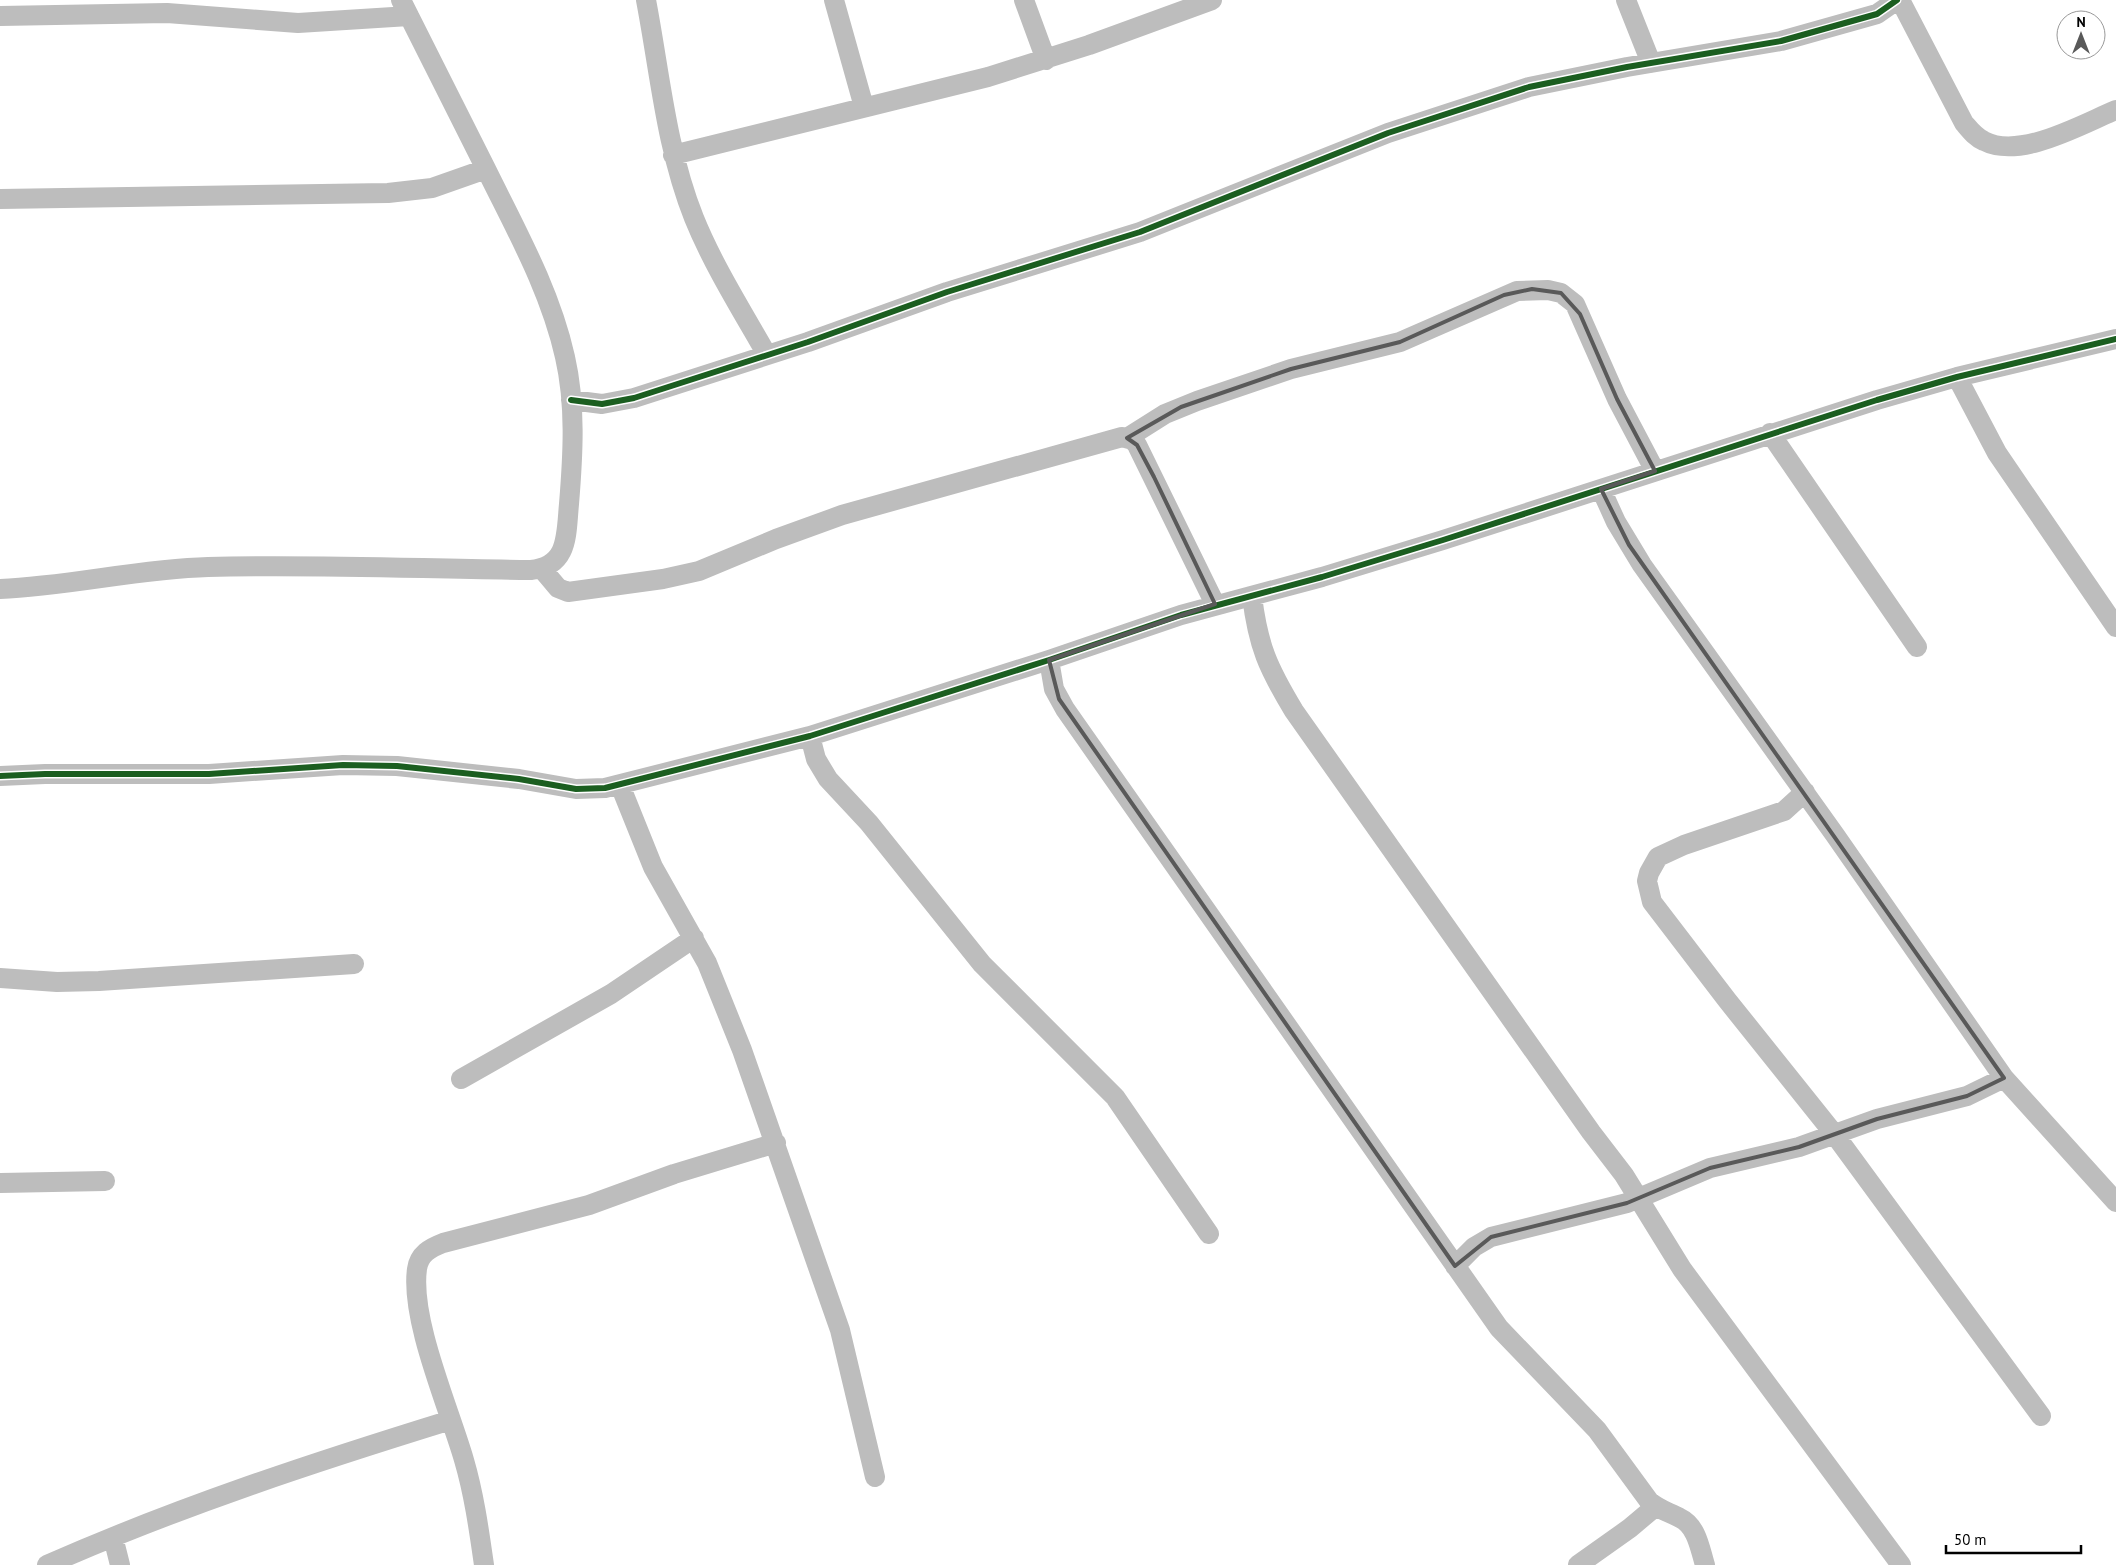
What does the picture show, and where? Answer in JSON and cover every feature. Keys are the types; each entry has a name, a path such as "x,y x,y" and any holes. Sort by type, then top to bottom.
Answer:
{"street":[{"path":"646,0 673,155 694,219 767,355"},
{"path":"834,0 864,107"},
{"path":"1024,0 1046,60"},
{"path":"673,155 945,88 1046,60 1212,0"},
{"path":"1626,0 1651,63"},
{"path":"570,400 589,403 615,402 767,355 947,292 1140,232 1353,146 1529,87 1804,35 1877,14 1899,0 1964,123 1973,134 1984,142 2012,146 2046,140 2116,110"},
{"path":"0,16 167,13 298,23 405,8 513,222 548,304 565,357 570,400 572,462 566,533 558,560 542,569 208,567 138,572 61,585 0,589"},
{"path":"0,198 259,196 397,192 432,188 486,169"},
{"path":"542,569 558,588 568,592 679,576 720,563 791,534 869,507 1110,439 1127,438 1165,414 1197,401 1291,369 1400,342 1517,290 1548,290 1561,293 1575,304 1617,399 1656,471"},
{"path":"0,776 45,774 209,774 343,765 397,766 519,779 592,790 620,785 810,736 1049,660 1148,625 1215,604 1252,596 1443,540 1770,434 1956,377 2116,339"},
{"path":"1956,377 1997,452 2116,627"},
{"path":"1770,434 1917,647"},
{"path":"1127,438 1138,445 1215,604"},
{"path":"1601,489 1616,522 1642,565 2004,1078 2116,1202"},
{"path":"1252,596 1257,629 1264,656 1270,672 1294,711 1639,1199 1677,1261 1901,1565"},
{"path":"1049,660 1054,689 1065,709 1499,1328 1597,1430 1640,1491 1655,1507 1687,1522 1695,1535 1705,1565"},
{"path":"810,736 816,759 828,779 869,823 988,971 1115,1096 1209,1234"},
{"path":"620,785 653,867 694,938 718,988 776,1143 840,1330 875,1478"},
{"path":"1804,792 1784,812 1684,845 1658,857 1649,872 1647,882 1652,902 1835,1135 2041,1416"},
{"path":"461,1079 611,994 694,938"},
{"path":"0,978 57,982 99,981 354,964"},
{"path":"1456,1266 1474,1247 1491,1237 1639,1199 1710,1168 1778,1153 1877,1119 1967,1096 2004,1078"},
{"path":"484,1565 464,1462 418,1305 417,1268 426,1252 443,1243 589,1205 674,1174 776,1143"},
{"path":"0,1183 105,1181"},
{"path":"47,1565 113,1537 287,1474 451,1420"},
{"path":"1578,1565 1630,1528 1655,1507"},
{"path":"113,1537 120,1565"}],"highlighted area":[{"path":"1532,289 1561,293 1580,314 1617,399 1655,471 1601,489 1629,545 2004,1078 1967,1096 1877,1119 1799,1147 1710,1168 1627,1203 1491,1237 1455,1266 1059,699 1049,660 1215,604 1154,477 1137,445 1127,438 1181,407 1291,369 1400,342 1504,295"}],"cycle path":[{"path":"571,400 602,404 634,398 808,342 947,292 1140,232 1388,133 1529,87 1627,67 1781,41 1877,14 1897,0"},
{"path":"0,776 45,774 209,774 343,765 397,766 519,779 576,789 605,788 810,736 1049,660 1181,615 1322,577 1443,540 1877,400 1957,377 2116,339"}]}
